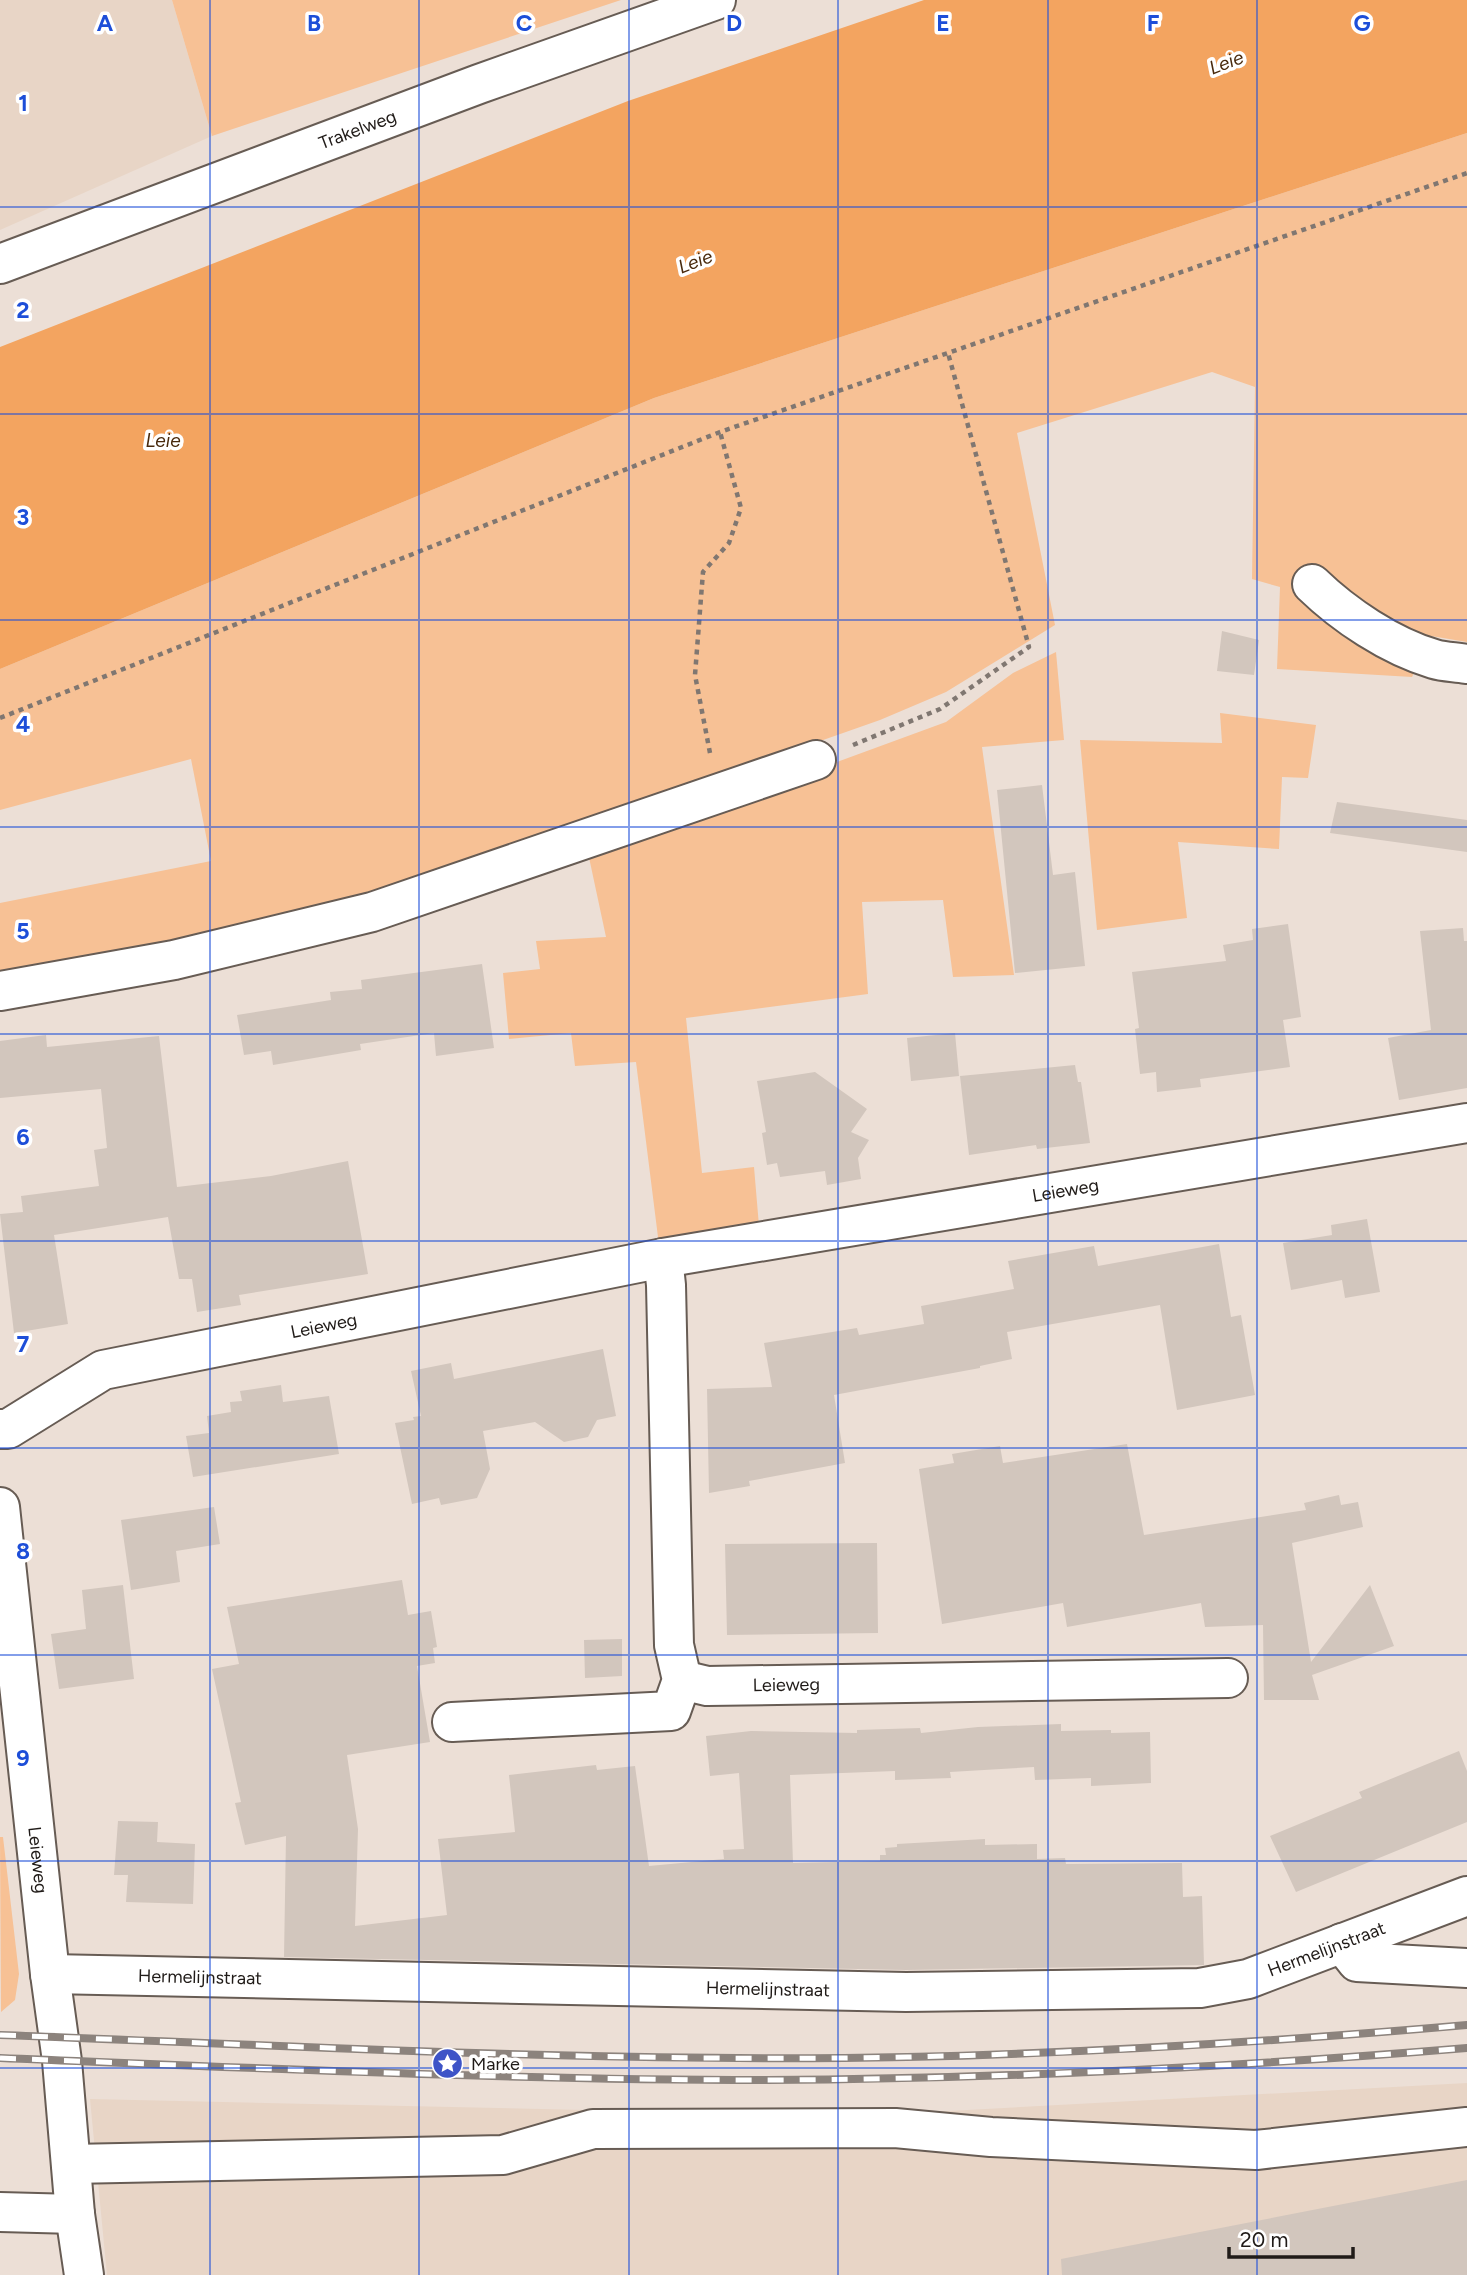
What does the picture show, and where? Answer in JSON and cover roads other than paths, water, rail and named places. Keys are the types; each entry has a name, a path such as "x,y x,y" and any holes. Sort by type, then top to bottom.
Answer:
{"street":[{"name":"Trakelweg","path":"0,264 479,84 716,0"},
{"path":"1312,584 1330,601 1391,641 1434,659 1467,664"},
{"path":"0,991 173,960 372,912 816,760"},
{"name":"Leieweg","path":"0,1430 8,1429 103,1370 663,1258 1467,1123"},
{"path":"452,1722 671,1711 682,1680 674,1645 666,1285 663,1258"},
{"name":"Leieweg","path":"0,1507 50,1974 62,2060 75,2214 84,2275"},
{"name":"Leieweg","path":"682,1680 707,1686 1228,1678"},
{"name":"Hermelijnstraat","path":"50,1974 906,1992 1200,1988 1248,1979 1467,1896"},
{"path":"1342,1943 1357,1962 1467,1968"},
{"path":"71,2164 503,2155 593,2129 895,2128 990,2137 1256,2150 1467,2127"},
{"path":"0,2213 75,2214"}],"water":[{"name":"Leie","path":"924,0 1467,0 1467,133 654,398 0,669 0,347 628,101"}],"railway":[{"path":"0,2035 567,2056 794,2058 907,2057 1117,2049 1467,2025"},
{"path":"0,2058 479,2076 767,2080 1117,2071 1467,2048"}],"place":[{"name":"Marke","path":"448,2064"}]}
